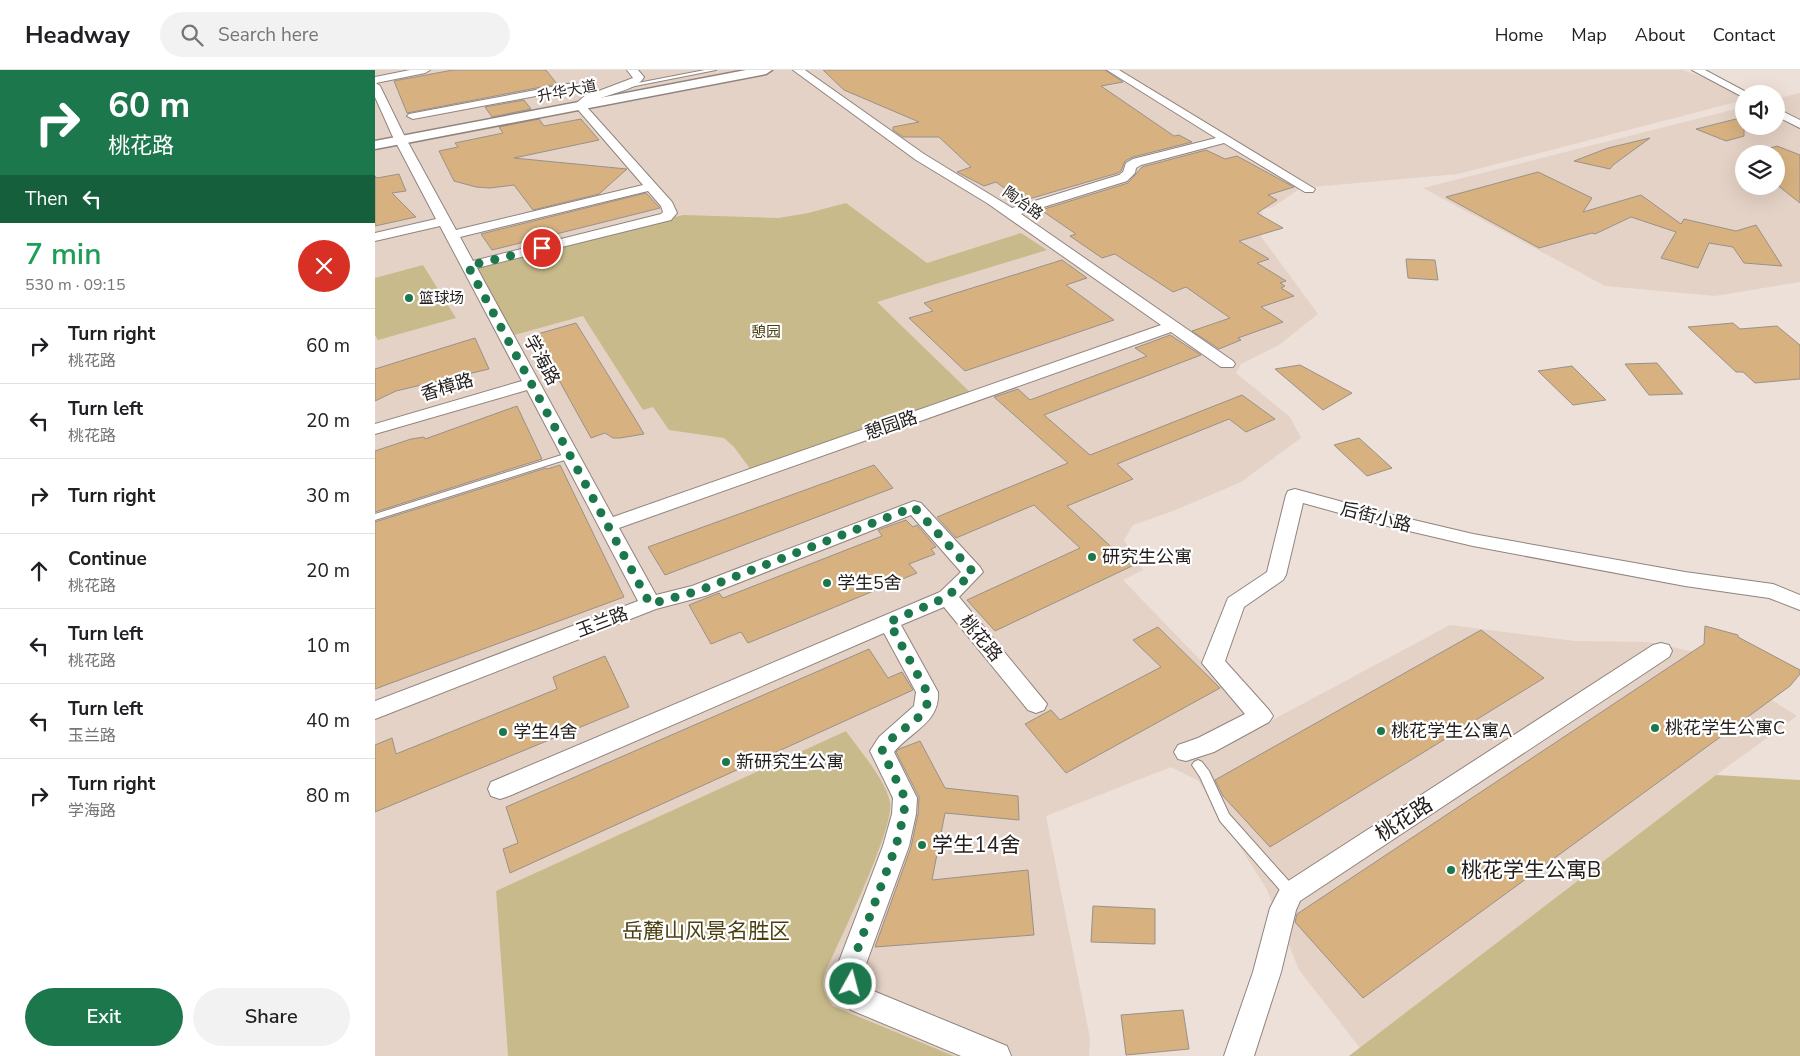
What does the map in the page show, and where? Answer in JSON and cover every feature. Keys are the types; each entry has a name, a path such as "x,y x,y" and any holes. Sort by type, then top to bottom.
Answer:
{"street":[{"path":"413,73 425,70"},
{"path":"375,80 432,70"},
{"path":"585,102 638,80 637,75 632,70"},
{"name":"升华大道","path":"375,145 399,138 752,70"},
{"name":"升华大道","path":"585,102 766,70"},
{"path":"787,70 907,161 929,173 960,182"},
{"name":"陶冶路","path":"798,70 920,158 960,182 974,188 1227,364"},
{"path":"1111,70 1309,189"},
{"path":"1697,70 1735,89"},
{"name":"学海路","path":"375,86 399,138 650,604"},
{"path":"413,116 568,87 586,88 592,94 585,102"},
{"path":"468,266 665,217 670,209 585,102"},
{"path":"1785,116 1800,125"},
{"name":"升华大道","path":"375,140 399,138"},
{"path":"1010,213 1123,178 1129,173 1130,166 1137,162 1225,138"},
{"path":"375,237 448,228 651,187"},
{"name":"憩园路","path":"609,525 1174,326"},
{"name":"香樟路","path":"375,429 531,383"},
{"name":"后街小路","path":"1192,759 1206,745 1261,716 1213,663 1235,603 1276,575 1295,495 1379,518 1473,540 1685,580 1773,591 1800,603"},
{"name":"桃花路","path":"914,507 973,572 947,597 1036,704"},
{"name":"玉兰路","path":"375,710 650,604 698,591 914,507"},
{"path":"500,789 947,597"},
{"path":"889,622 927,692 929,700 926,709 886,742 882,751 905,798 904,814 896,846 852,964 851,984 861,1000 996,1056"},
{"name":"桃花路","path":"1291,893 1661,651"},
{"path":"1239,1056 1267,972 1283,908 1291,893"}],"lane":[{"path":"625,86 713,70"},
{"path":"375,517 571,455"},
{"path":"1192,759 1205,774 1224,818 1291,893"}],"shaded area":[{"path":"375,70 1683,70 1735,90 1735,102 1458,174 1301,188 1273,207 1261,210 1263,213 1261,215 1283,228 1260,235 1318,314 1279,345 1241,364 1236,373 1290,417 1301,438 1241,482 1173,511 1133,525 1124,540 1143,570 1123,580 1263,725 1450,625 1575,641 1647,642 1696,652 1797,716 1716,775 1360,1048 1299,970 1267,890 1199,781 1171,767 1046,816 1090,1038 1089,1056 954,1056 833,1006 825,995 822,985 825,973 880,847 496,890 508,1056 375,1056"},
{"path":"1800,93 1800,282 1715,296 1605,286 1423,188 1735,109 1735,135 1785,135 1785,97"}],"green space":[{"name":"憩园","path":"846,203 927,263 1021,233 1047,250 877,302 974,396 754,474 734,447 724,438 669,430 653,407 643,410 583,316 507,337 469,268 683,215 779,218"},
{"name":"篮球场","path":"423,265 456,318 378,340 375,335 375,278"},
{"name":"岳麓山风景名胜区","path":"846,731 883,784 890,802 889,816 875,860 825,973 824,990 833,1006 954,1056 508,1056 496,891"},
{"path":"1716,775 1800,780 1800,1056 1349,1056"}],"building":[{"path":"453,70 546,70 557,84 407,113 394,81"},
{"path":"823,70 1105,70 1123,82 1101,86 1174,136 1179,135 1192,142 1133,157 1125,161 1121,171 1118,173 1022,201 996,182 984,186 957,172 971,167 939,137 903,137 893,130 893,127 919,122 844,90"},
{"path":"524,100 531,109 492,117 485,107"},
{"path":"539,119 544,126 581,119 599,140 514,158 627,169 599,194 533,210 514,185 490,188 476,187 454,181 439,151 458,147 455,143 503,133 499,127"},
{"path":"1735,119 1735,135 1744,136 1726,141 1696,129"},
{"path":"1650,138 1610,169 1574,161 1608,148"},
{"path":"1785,149 1800,155 1800,203 1785,191"},
{"path":"1206,150 1225,159 1237,156 1294,187 1268,195 1277,200 1257,213 1283,228 1239,241 1269,259 1257,263 1286,281 1280,283 1285,286 1281,288 1294,296 1261,307 1283,322 1238,338 1241,340 1219,349 1192,331 1230,318 1186,287 1173,292 1115,254 1102,258 1070,236 1076,234 1041,210 1128,183 1142,167"},
{"path":"1538,172 1592,198 1583,212 1641,195 1681,224 1684,219 1736,231 1756,225 1782,266 1744,263 1733,247 1709,243 1698,268 1661,258 1676,232 1631,217 1595,234 1592,233 1539,248 1446,197"},
{"path":"399,174 406,191 392,193 416,217 375,226 375,176 377,178"},
{"path":"646,193 660,208 492,250 481,234"},
{"path":"1406,259 1435,260 1438,280 1408,278"},
{"path":"1062,260 1087,278 1066,285 1114,320 965,371 909,318 933,311 924,303"},
{"path":"576,323 644,434 613,438 605,433 591,438 534,335"},
{"path":"1733,323 1740,329 1777,326 1800,345 1800,379 1755,383 1743,372 1736,372 1688,327"},
{"path":"1170,335 1201,355 1044,415 1090,455 1242,395 1275,419 1246,432 1229,419 1117,464 1133,479 1067,506 1132,566 995,631 967,600 1080,548 1034,505 956,538 937,517 1068,463 994,397 1018,389 1030,400 1147,356 1135,348"},
{"path":"475,338 489,369 396,391 375,401 375,369"},
{"path":"1657,363 1683,394 1649,395 1625,364"},
{"path":"1300,365 1352,393 1323,410 1275,369"},
{"path":"1572,366 1606,400 1573,405 1538,371"},
{"path":"517,406 542,459 375,512 375,451 411,439 424,437 425,439"},
{"path":"1359,438 1392,468 1367,476 1334,445"},
{"path":"560,465 624,597 375,689 375,522"},
{"path":"874,465 893,488 665,575 648,547"},
{"name":"学生5舍","path":"906,520 913,527 917,525 936,547 931,549 935,554 909,564 917,573 748,643 741,632 711,644 689,605 719,593 723,598 882,536 878,530"},
{"path":"1705,626 1738,635 1738,637 1800,670 1800,674 1790,686 1363,998 1295,922 1297,914 1704,644"},
{"path":"1158,627 1220,688 1066,773 1025,724 1051,710 1060,720 1161,667 1133,640"},
{"name":"桃花学生公寓A","path":"1481,630 1544,678 1270,847 1223,796 1215,780"},
{"name":"新研究生公寓","path":"869,649 888,678 902,672 913,690 510,873 503,849 518,843 506,807"},
{"name":"学生4舍","path":"605,656 629,707 375,812 375,745 392,738 396,754 557,689 553,677"},
{"name":"学生14舍","path":"920,741 945,788 1018,796 1019,820 945,813 932,880 1028,870 1034,935 875,947 911,847 918,814 919,797 896,752"},
{"path":"1093,906 1155,909 1155,944 1091,942"},
{"path":"1183,1010 1189,1049 1126,1055 1121,1015"}],"place":[{"name":"篮球场","path":"409,298"},
{"name":"研究生公寓","path":"1092,557"},
{"name":"学生5舍","path":"827,583"},
{"name":"桃花学生公寓C","path":"1655,728"},
{"name":"桃花学生公寓A","path":"1381,731"},
{"name":"学生4舍","path":"503,732"},
{"name":"新研究生公寓","path":"726,762"},
{"name":"学生14舍","path":"922,845"},
{"name":"桃花学生公寓B","path":"1451,870"}],"route":[{"path":"542,248 468,266 650,604 698,591 914,507 973,572 947,597 889,622 927,692 929,700 926,709 886,742 882,751 905,798 904,814 896,846 852,964 851,984"}]}
